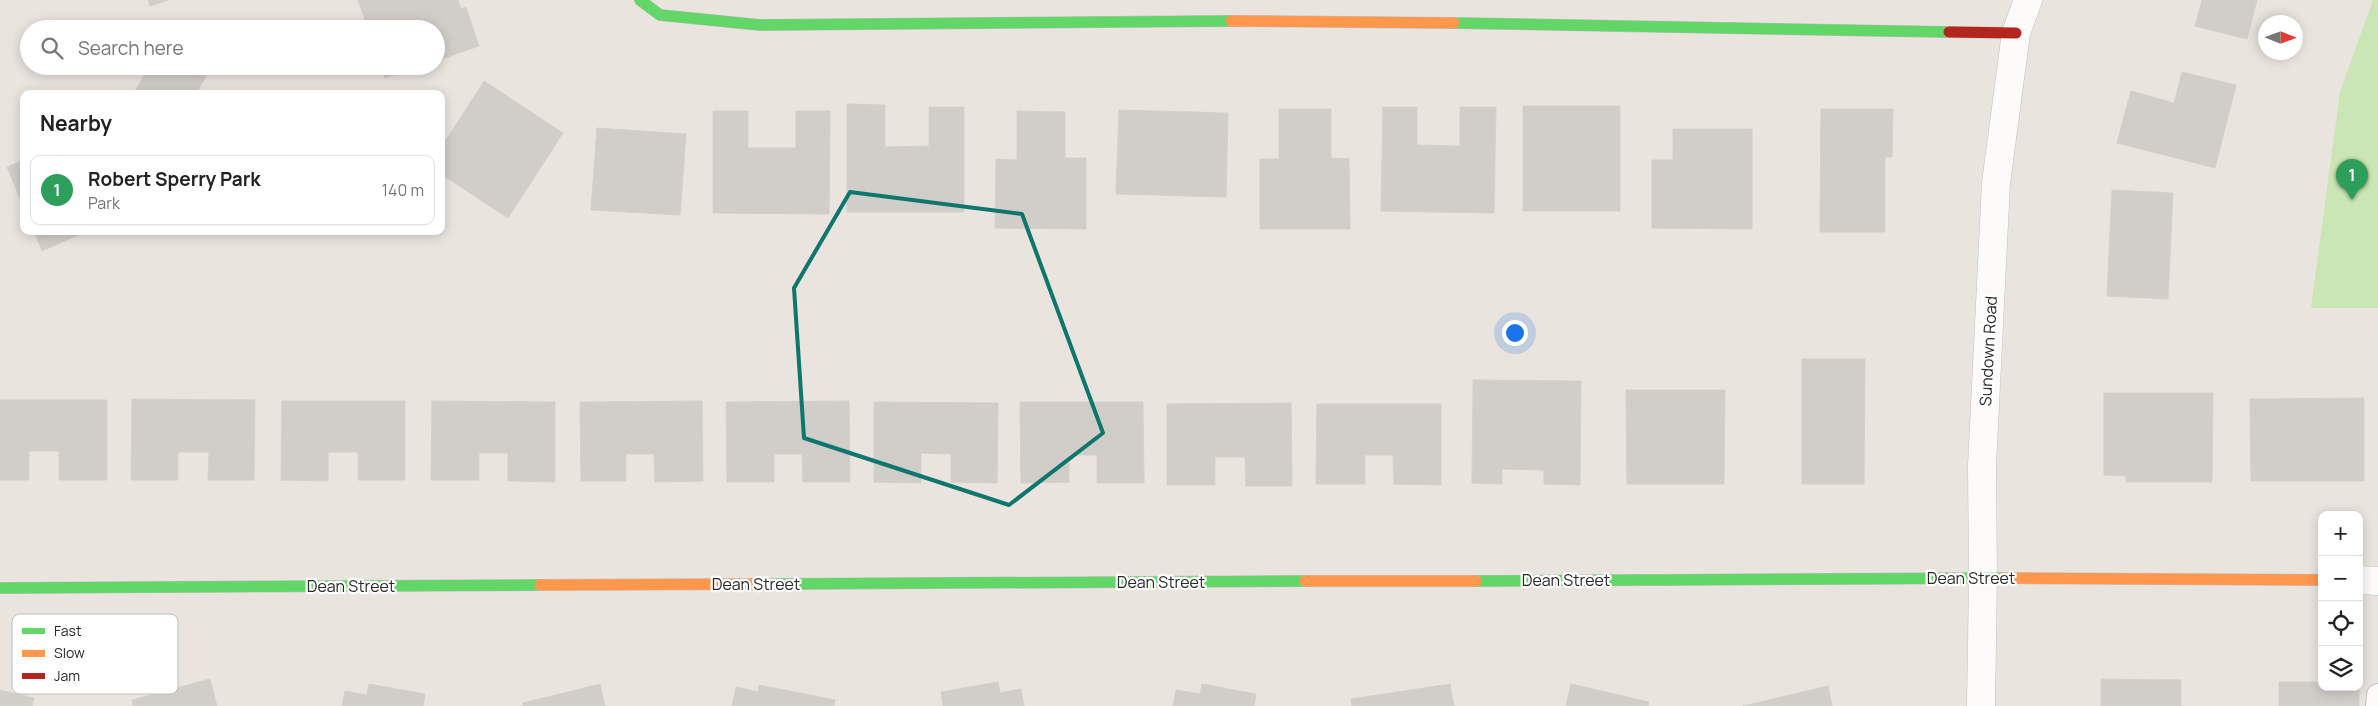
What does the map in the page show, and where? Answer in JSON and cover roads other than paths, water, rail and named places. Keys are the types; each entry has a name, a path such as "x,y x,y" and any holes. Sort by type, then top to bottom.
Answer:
{"street":[{"path":"640,0 660,15 760,25 1320,20 2016,33"},
{"name":"Sundown Road","path":"1981,706 1982,466 1996,183 2016,33 2028,0"},
{"name":"Dean Street","path":"0,588 1983,578 2318,580"},
{"path":"2363,580 2378,580"}],"lane":[{"path":"2378,695 2378,706"}],"place":[{"name":"Robert Sperry Park","path":"2352,200"}]}
